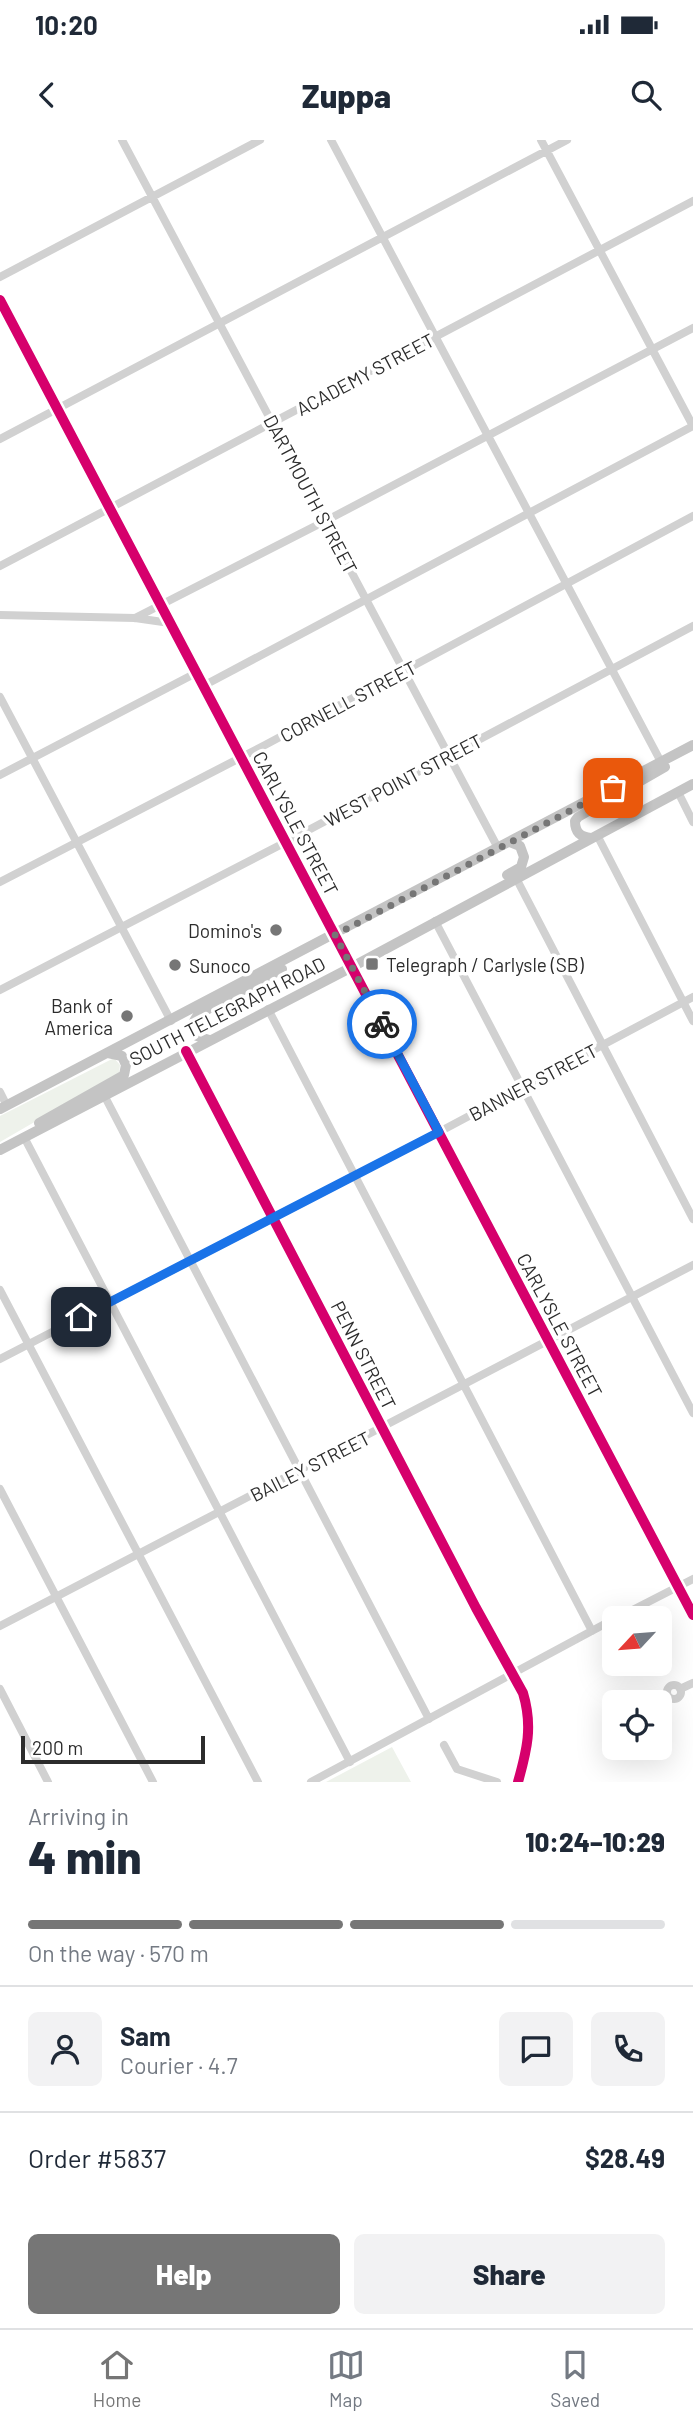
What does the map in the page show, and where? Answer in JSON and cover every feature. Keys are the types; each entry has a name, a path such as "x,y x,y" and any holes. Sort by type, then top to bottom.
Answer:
{"main road":[{"name":"SOUTH TELEGRAPH ROAD","path":"4,1108 691,746"},
{"path":"594,837 581,836 576,830 575,821 578,817 648,778 691,746"},
{"path":"643,810 693,776"},
{"name":"SOUTH TELEGRAPH ROAD","path":"0,1150 352,967 693,784"},
{"path":"430,924 444,909 521,866 523,850 510,842"},
{"path":"209,1040 197,1036 193,1029 192,1024 199,1014 281,970 296,955"},
{"path":"12,1144 52,1114 124,1075 126,1065 122,1056 108,1053"}],"street":[{"name":"DARTMOUTH STREET","path":"122,140 498,848"},
{"path":"0,277 260,140"},
{"path":"331,140 661,762"},
{"path":"204,686 693,426 541,140"},
{"path":"0,439 567,140"},
{"name":"ACADEMY STREET","path":"0,566 693,201"},
{"name":"CARLYSLE STREET","path":"0,300 693,1615"},
{"path":"135,618 325,522 693,328"},
{"name":"CORNELL STREET","path":"0,882 693,516"},
{"path":"0,615 135,618 170,623"},
{"name":"WEST POINT STREET","path":"0,990 693,626"},
{"path":"0,775 196,673"},
{"path":"0,697 171,1021"},
{"path":"677,792 693,822"},
{"path":"594,837 693,1021"},
{"path":"516,878 693,1219"},
{"path":"430,924 524,1087 693,1413"},
{"name":"BANNER STREET","path":"0,1359 355,1176 693,997"},
{"path":"268,1009 592,1631"},
{"name":"PENN STREET","path":"187,1051 523,1693 529,1720 528,1744 518,1782"},
{"path":"0,1092 4,1108"},
{"path":"104,1095 429,1719"},
{"path":"24,1137 350,1762"},
{"name":"BAILEY STREET","path":"0,1626 693,1265"},
{"path":"0,1290 258,1782"},
{"path":"0,1489 153,1782"},
{"path":"640,1606 693,1578"},
{"path":"311,1782 602,1626"},
{"path":"680,1689 693,1683"},
{"path":"0,1689 48,1782"},
{"path":"444,1745 457,1769 497,1782"}],"shaded area":[{"path":"114,1058 120,1065 119,1073 0,1142 0,1116"},
{"path":"392,1747 411,1782 326,1782"}],"cycle path":[{"path":"0,300 693,1615"},
{"path":"186,1051 476,1608 523,1693 528,1716 528,1738 518,1782"}],"way so far":[{"path":"382,1024 335,935 613,788"}],"place":[{"name":"Domino's","path":"276,930"},
{"name":"Telegraph / Carlysle (SB)","path":"372,964"},
{"name":"Sunoco","path":"175,965"},
{"name":"Bank of America","path":"127,1016"}],"route":[{"path":"81,1317 439,1132 382,1024"}]}
